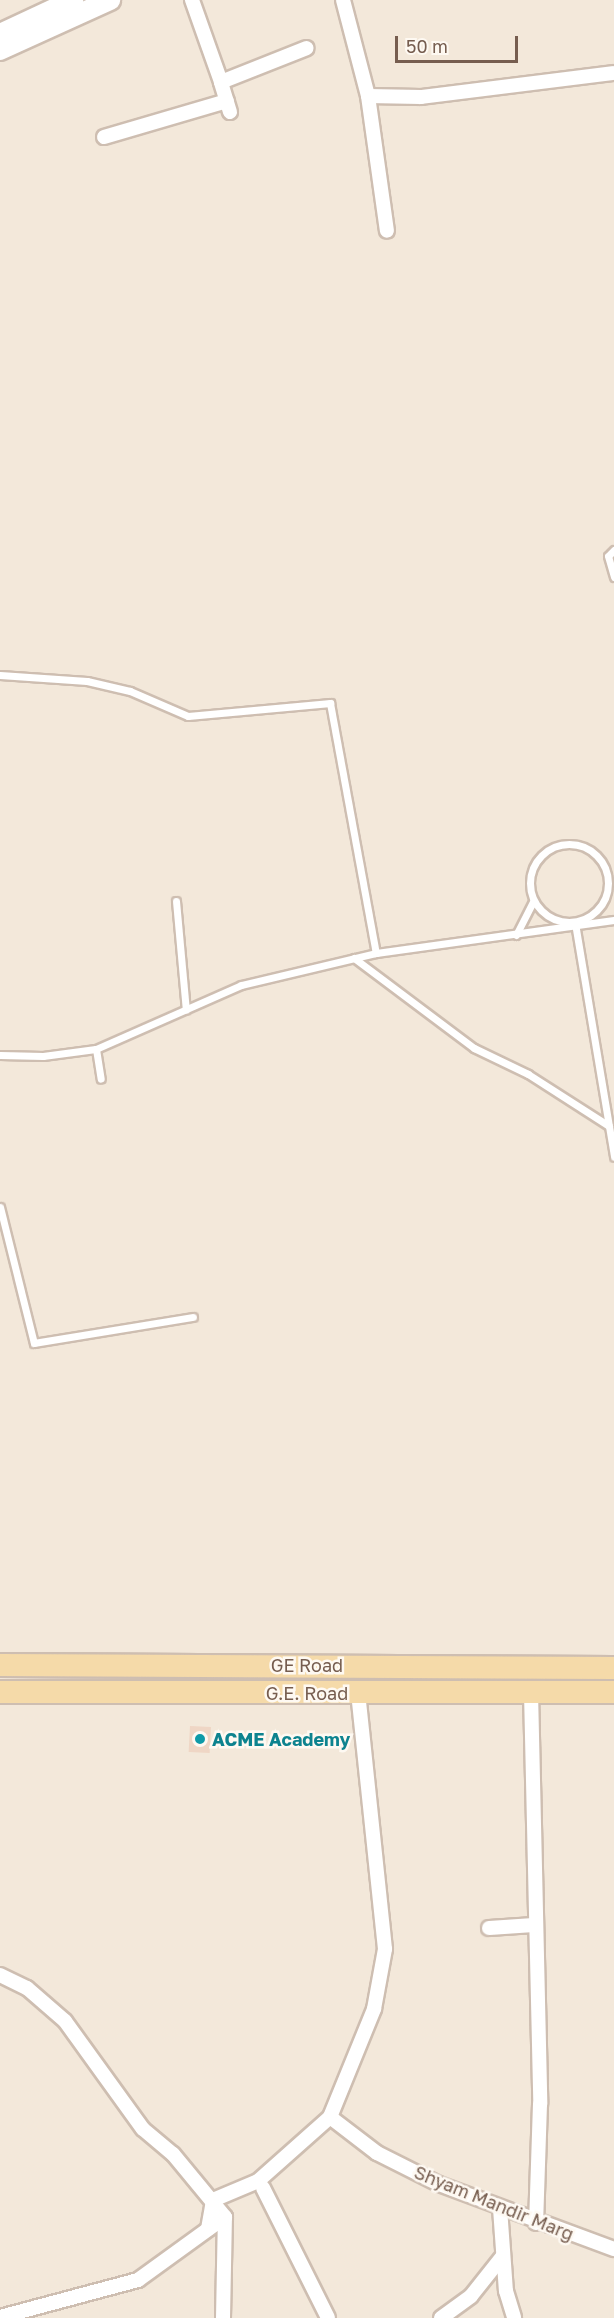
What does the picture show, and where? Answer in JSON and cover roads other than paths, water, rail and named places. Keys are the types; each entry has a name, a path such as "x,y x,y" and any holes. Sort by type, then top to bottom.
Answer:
{"main road":[{"name":"GE Road","path":"0,1665 614,1668"},
{"name":"G.E. Road","path":"0,1692 614,1692"}],"street":[{"path":"0,34 73,0"},
{"path":"0,50 110,0"},
{"path":"104,137 228,107 192,0"},
{"path":"343,0 368,96 387,231"},
{"path":"221,82 307,48"},
{"path":"368,96 421,97 614,73"},
{"path":"213,2202 258,2181 330,2116 374,2010 385,1949 358,1692"},
{"path":"531,1692 534,1925 540,2104 536,2223"},
{"path":"489,1928 534,1925"},
{"path":"0,1975 27,1988 65,2021 143,2129 173,2154 225,2217 223,2318"},
{"name":"Shyam Mandir Marg","path":"330,2116 377,2153 536,2223 614,2249"},
{"path":"263,2188 328,2318"},
{"path":"209,2228 213,2202"},
{"path":"500,2208 502,2257 514,2318"},
{"path":"0,2317 138,2280 225,2217"},
{"path":"441,2318 471,2296 502,2257"}],"lane":[{"path":"614,550 608,556 614,577"},
{"path":"0,675 87,681 188,716 330,703 376,953"},
{"path":"516,935 533,901 530,874 535,861 557,845 570,843 601,861 606,896 591,915 575,924 553,919 533,901"},
{"path":"606,896 614,901"},
{"path":"176,901 186,1010"},
{"path":"0,1055 43,1056 96,1049 241,985 376,953 614,920"},
{"path":"575,924 614,1157"},
{"path":"354,958 474,1048 528,1074 609,1126"},
{"path":"96,1049 101,1079"},
{"path":"0,1207 34,1343 193,1317"}],"place":[{"name":"ACME Academy","path":"200,1739"}]}
